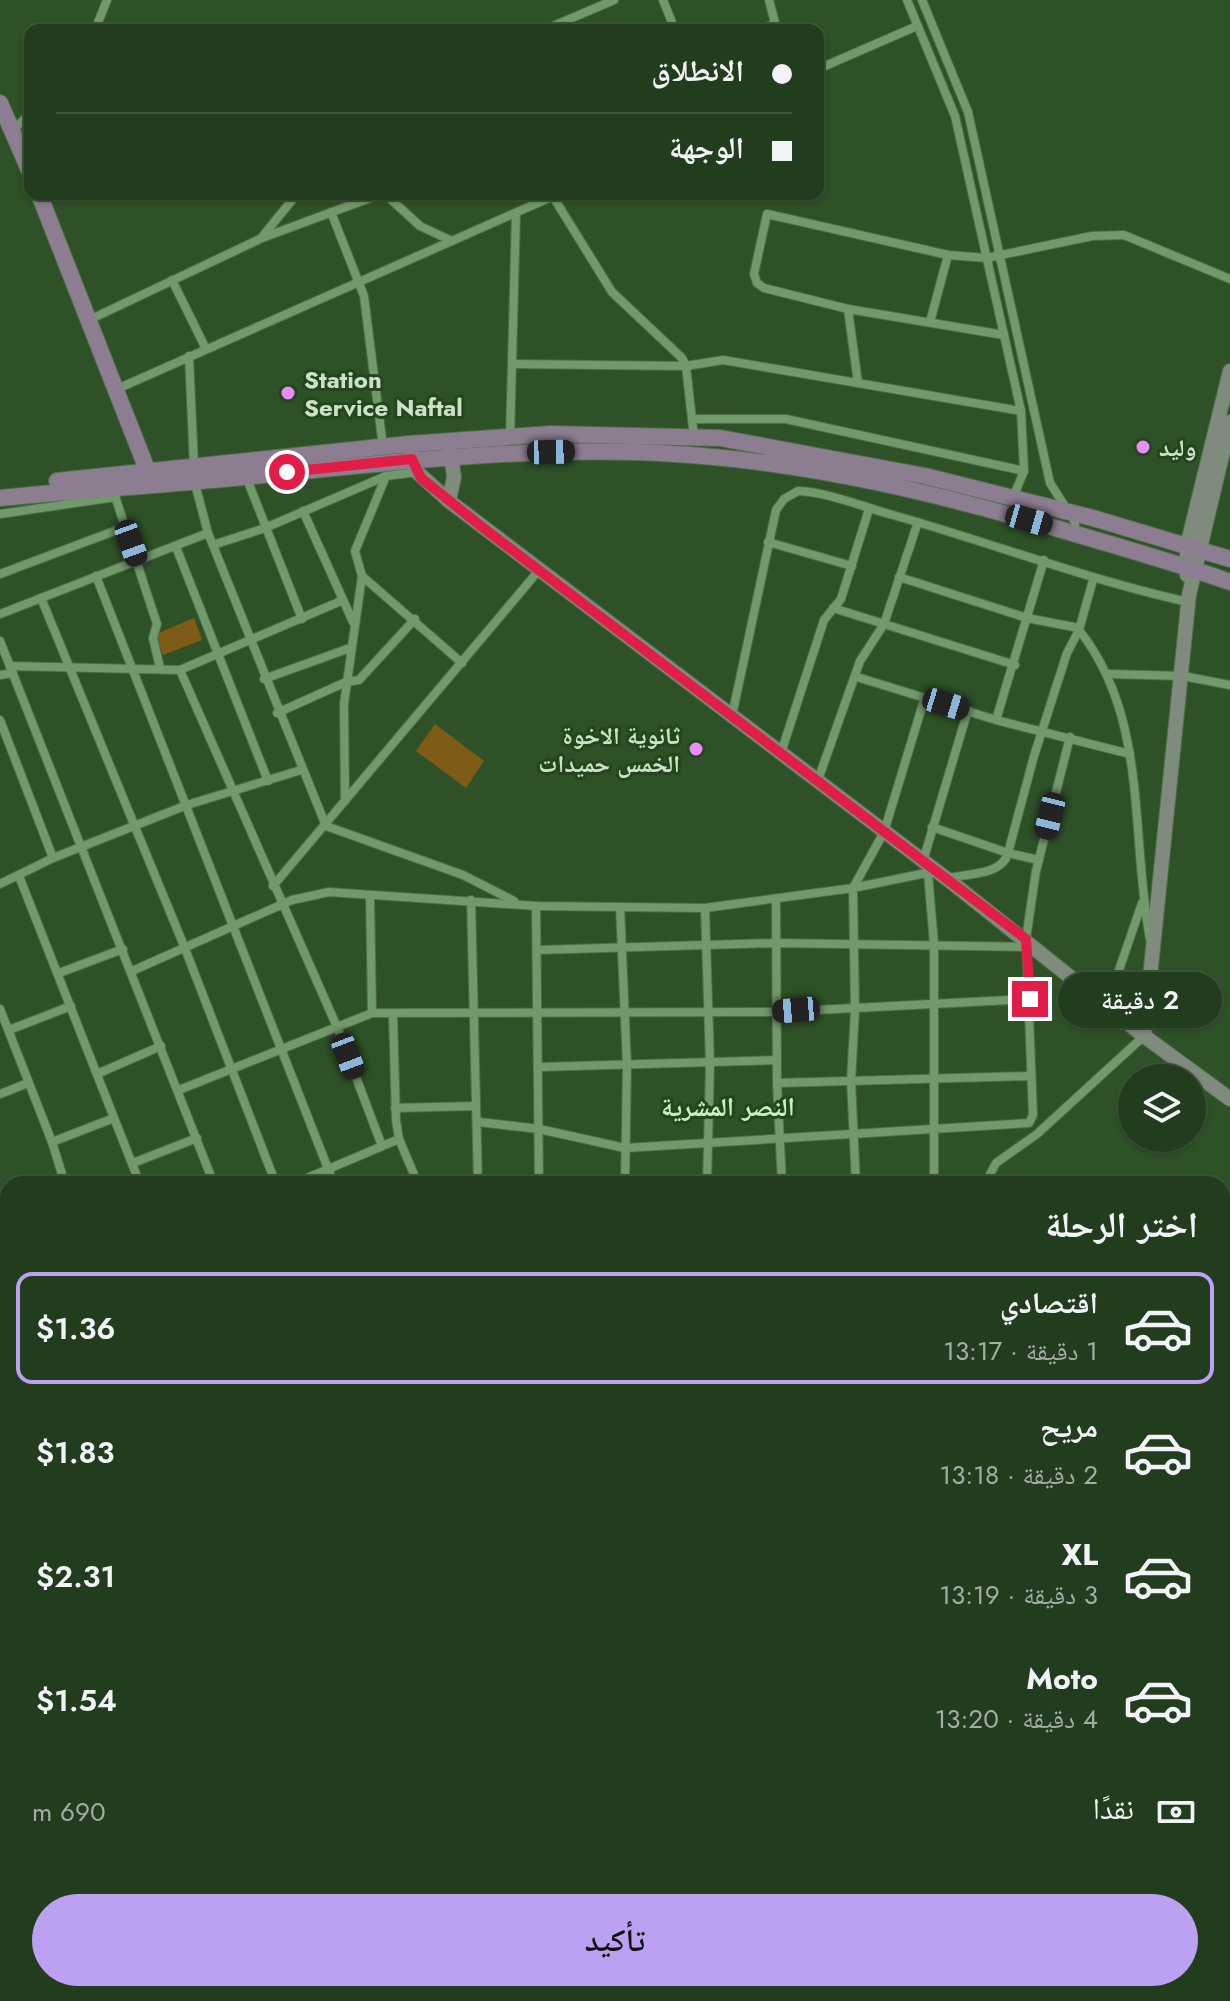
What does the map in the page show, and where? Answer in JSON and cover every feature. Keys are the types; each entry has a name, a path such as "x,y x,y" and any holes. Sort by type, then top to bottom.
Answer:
{"main road":[{"path":"0,103 24,157"},
{"path":"41,200 149,476"},
{"path":"1144,1036 1183,676 1191,566 1225,431 1230,371"},
{"path":"413,459 449,441 551,434 694,437 834,457 1013,497 1230,559"},
{"path":"449,441 454,477 449,501"},
{"path":"243,469 383,448 413,459 449,501 818,780 1144,1036 1230,1099"},
{"path":"0,487 413,459 599,452 742,460 886,485 1007,514 1191,566 1230,582"},
{"path":"0,498 114,492 149,476"}],"street":[{"path":"97,24 107,0"},
{"path":"558,24 614,0"},
{"path":"663,0 673,24"},
{"path":"769,0 776,24"},
{"path":"907,0 955,116 1021,411 1024,471 1007,514"},
{"path":"922,0 968,112 1050,483 1075,522 1075,534"},
{"path":"570,19 572,24"},
{"path":"824,66 917,26"},
{"path":"13,130 24,120"},
{"path":"262,238 292,200"},
{"path":"89,320 262,238 366,200"},
{"path":"390,200 420,226 452,241"},
{"path":"117,389 544,200"},
{"path":"557,200 612,292 674,348 686,366 694,437"},
{"path":"331,212 360,280 383,448"},
{"path":"1004,335 848,309 764,288 757,283 754,274 768,213 948,255 987,258 1092,236 1124,235 1230,279"},
{"path":"510,437 516,214"},
{"path":"930,322 948,255"},
{"path":"172,280 206,349"},
{"path":"848,309 858,383"},
{"path":"189,356 194,473 208,533 277,713 326,826 463,875 519,903"},
{"path":"513,364 686,366 723,360 1021,411"},
{"path":"692,419 786,419 1024,471"},
{"path":"213,545 265,528 386,476 413,459"},
{"path":"243,469 302,619"},
{"path":"345,802 346,682 362,576 355,551 386,476"},
{"path":"732,717 778,506 798,491 918,522 1044,560 1093,580 1189,595"},
{"path":"0,514 114,492 157,624 153,638 160,668"},
{"path":"781,753 824,620 841,599 869,509"},
{"path":"303,511 353,622"},
{"path":"818,780 857,677 860,661 884,624 918,522"},
{"path":"0,574 125,527"},
{"path":"0,614 208,533"},
{"path":"768,542 852,566"},
{"path":"176,547 268,781"},
{"path":"996,720 1044,560"},
{"path":"273,886 540,569"},
{"path":"96,576 284,1050 331,1176"},
{"path":"362,576 462,663"},
{"path":"899,577 1027,618 1079,629 1109,674 1137,784 1143,901 1153,954"},
{"path":"132,971 282,904 329,892 536,906 705,908 853,888 933,871 994,869 1004,863 1008,853 1067,653 1079,629 1093,580"},
{"path":"41,598 184,946 273,1176"},
{"path":"0,675 12,670 130,667 180,670 250,643 341,601"},
{"path":"833,608 1015,665"},
{"path":"277,713 363,677 415,619"},
{"path":"0,641 211,1176"},
{"path":"264,679 350,648"},
{"path":"180,670 337,1027 382,1146"},
{"path":"1109,674 1183,676 1230,685"},
{"path":"857,677 996,720 1130,754"},
{"path":"856,1176 851,1081 855,1010 853,888 884,832 925,697"},
{"path":"934,1176 932,827 968,710"},
{"path":"0,720 53,858"},
{"path":"479,1122 539,1129 625,1148 1029,1123 1033,1115 1026,943 1039,860 1070,737"},
{"path":"0,884 81,846 187,805 301,770"},
{"path":"932,827 1008,853 1039,860"},
{"path":"19,876 137,1176"},
{"path":"370,895 372,1013"},
{"path":"776,899 777,1083 782,1176"},
{"path":"471,900 478,1176"},
{"path":"1107,1005 1143,901"},
{"path":"536,906 539,1176"},
{"path":"620,907 627,1065 625,1176"},
{"path":"705,908 703,945 710,1063 707,1176"},
{"path":"537,950 776,943 1026,943"},
{"path":"59,973 123,949"},
{"path":"179,1090 372,1013 778,1012 855,1010 932,1001 1030,999"},
{"path":"9,1030 71,1006"},
{"path":"0,1009 63,1176"},
{"path":"393,1015 395,1108 399,1139 415,1176"},
{"path":"989,1176 996,1163 1037,1134 1144,1036"},
{"path":"97,1074 161,1046"},
{"path":"540,1067 777,1060"},
{"path":"777,1083 1031,1076"},
{"path":"0,1094 28,1083"},
{"path":"395,1108 476,1106"},
{"path":"52,1142 114,1118"},
{"path":"133,1163 197,1138"},
{"path":"313,1176 399,1139"}],"shaded area":[{"path":"194,618 202,640 163,655 156,634"},
{"path":"435,724 484,761 466,788 416,751"}],"place":[{"name":"Station Service Naftal","path":"288,393"},
{"name":"وليد","path":"1143,447"},
{"name":"ثانوية الاخوة الخمس حميدات","path":"696,749"}],"district":[{"name":"النصر المشرية","path":"728,1107"}],"route":[{"path":"287,472 412,459 421,478 482,527 1026,939 1030,999"}]}
